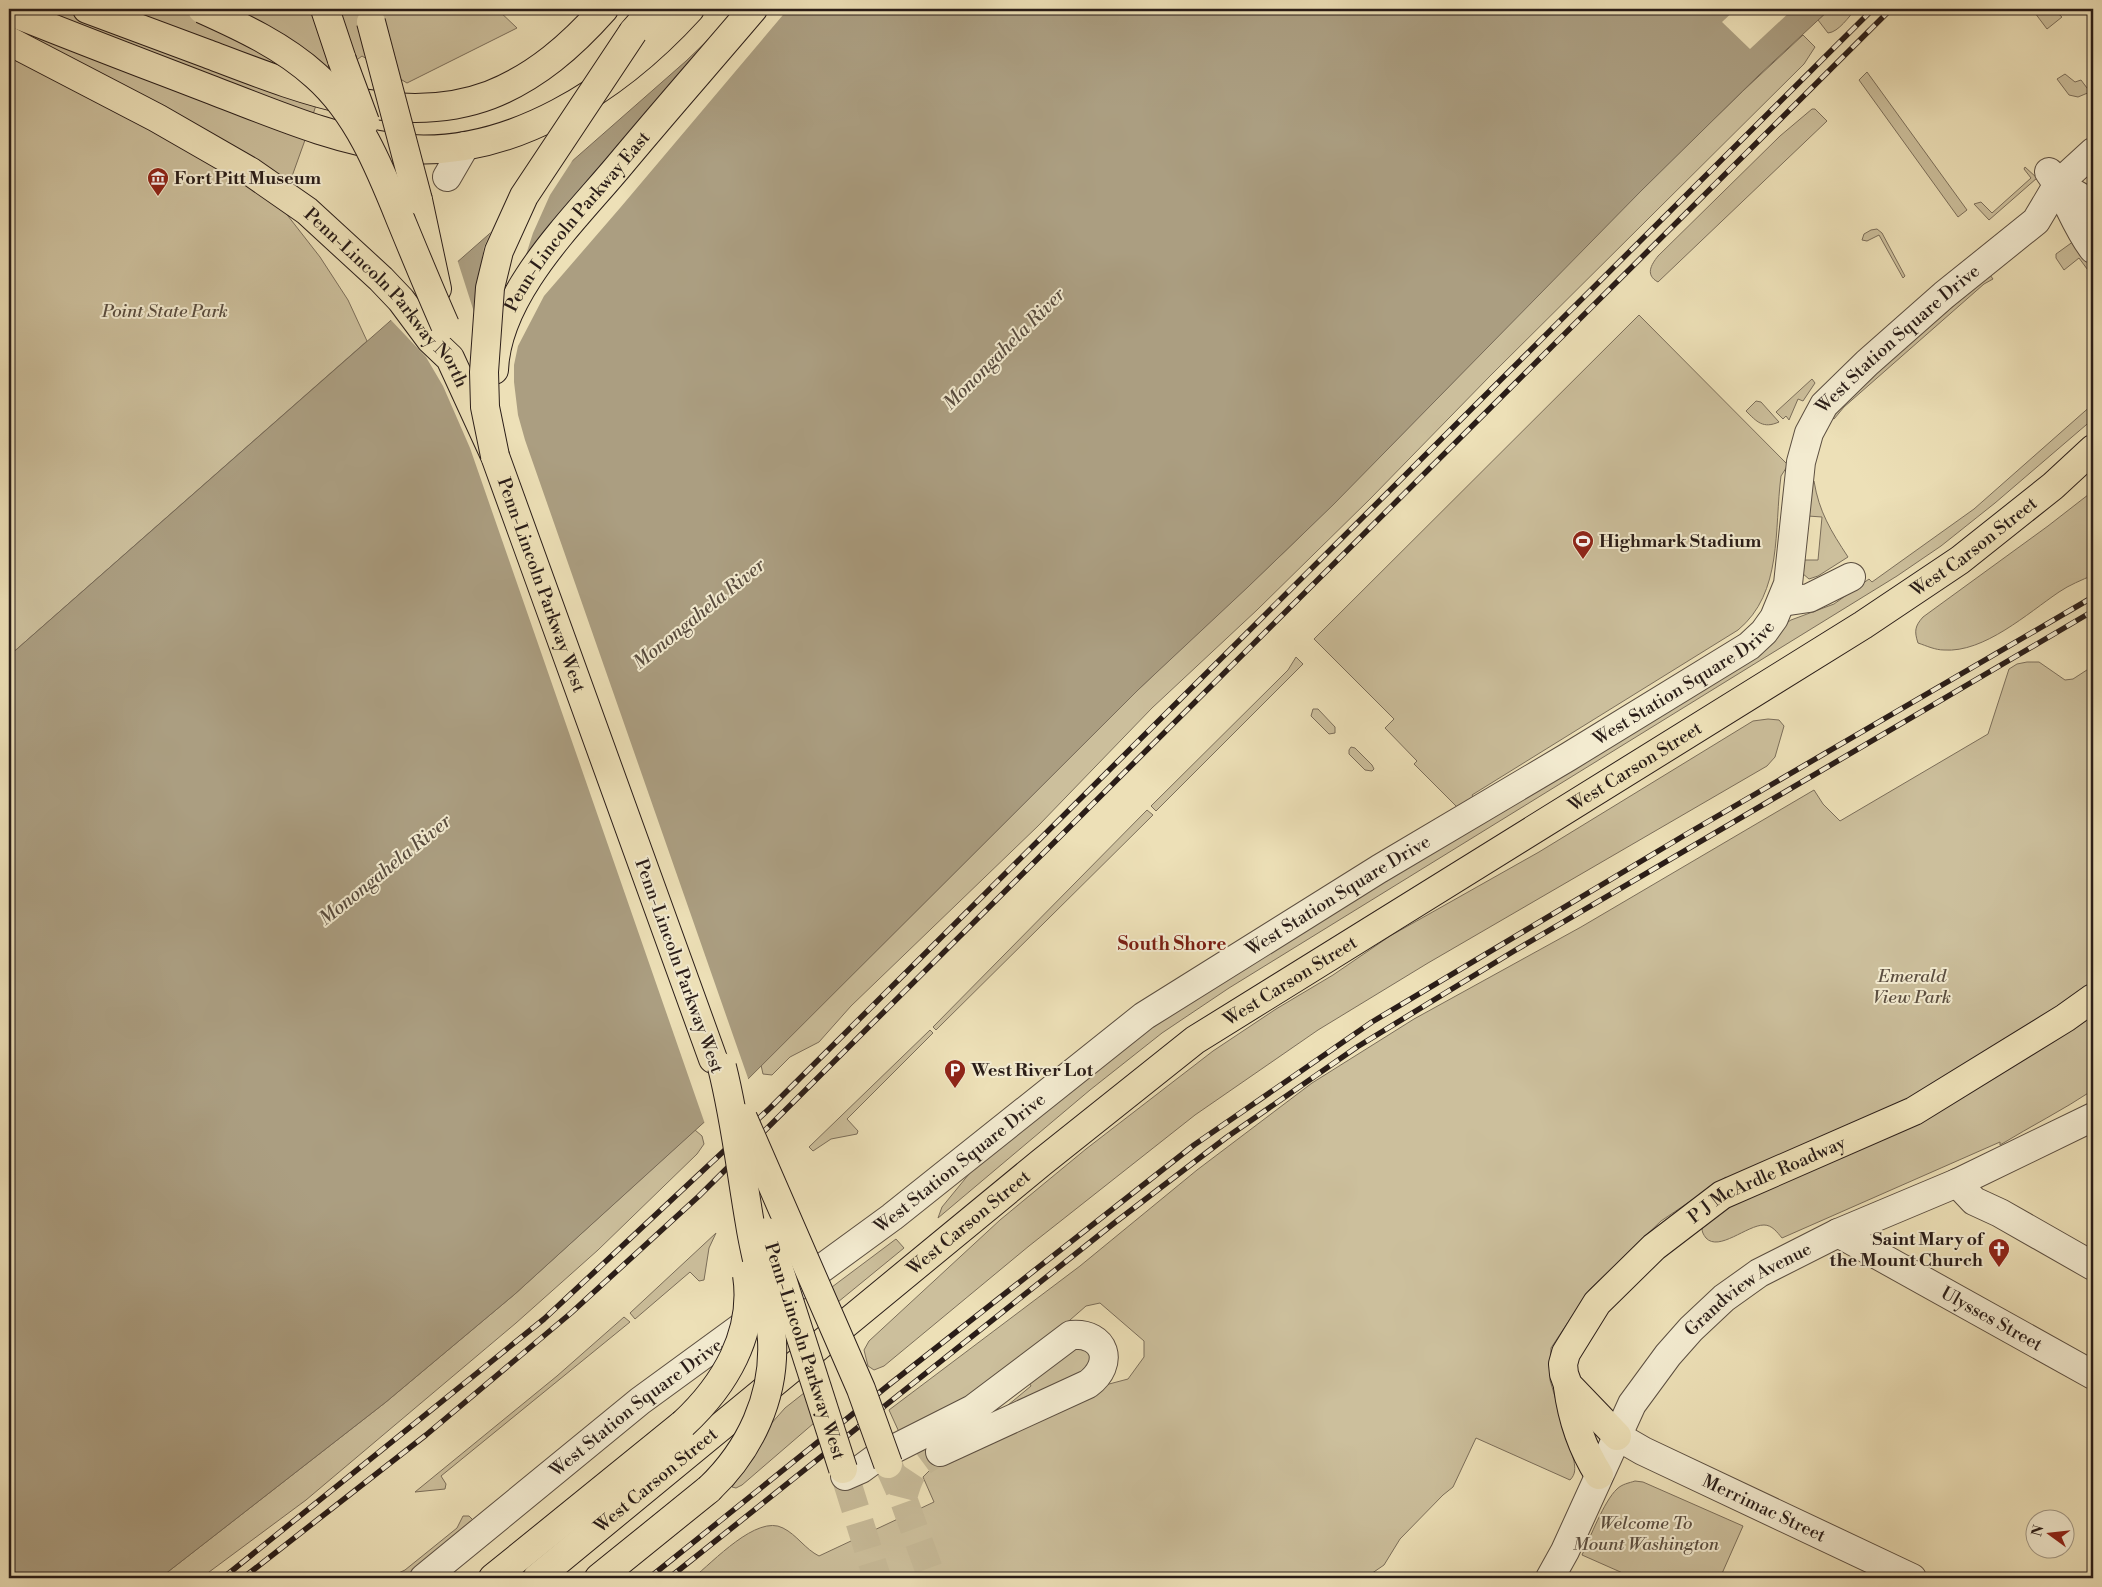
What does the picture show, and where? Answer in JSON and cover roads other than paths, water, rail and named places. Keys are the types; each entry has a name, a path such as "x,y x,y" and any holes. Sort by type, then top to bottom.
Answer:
{"main road":[{"path":"88,9 275,79 318,92 389,107 439,107 464,103 489,95 534,73 579,37 604,9"},
{"name":"Penn-Lincoln Parkway North","path":"202,9 270,42 317,77 353,121 376,162 500,463"},
{"path":"325,9 342,60 423,274 450,358"},
{"path":"579,37 596,9"},
{"name":"Penn-Lincoln Parkway East","path":"500,463 486,407 484,372 490,288 499,252 524,196 649,9"},
{"path":"632,32 653,9"},
{"path":"13,13 320,130 368,143 397,148 441,149 492,140 544,120 634,62 690,9"},
{"name":"Penn-Lincoln Parkway East","path":"500,463 494,408 494,362 504,324 514,303 551,246 753,9"},
{"path":"369,15 410,168 444,324"},
{"name":"Penn-Lincoln Parkway North","path":"9,41 157,118 218,153 251,172 313,216 381,278 401,300 430,339 450,358 500,463"},
{"path":"9,59 157,118"},
{"name":"West Carson Street","path":"537,1578 1042,1162 1195,1040 1863,625 1960,560 2053,486 2093,450"},
{"name":"Penn-Lincoln Parkway West","path":"500,463 717,1063 766,1228 845,1476"},
{"name":"P J McArdle Roadway","path":"1599,1475 1588,1457 1570,1407 1564,1369 1566,1353 1598,1303 1654,1248 1722,1195 1914,1111 2065,1018 2093,998"},
{"path":"493,1578 689,1419 714,1390 742,1340 748,1321 748,1280 717,1063"},
{"path":"599,1578 717,1482 749,1440 767,1392 772,1356 770,1322 717,1063"},
{"name":"Penn-Lincoln Parkway West","path":"717,1063 861,1389 888,1464"},
{"path":"1568,1385 1617,1436"}],"street":[{"path":"447,177 464,146"},
{"name":"West Station Square Drive","path":"424,1578 640,1401 892,1217 1144,1016 1379,869 1568,757 1749,646 1764,632 1782,602 1788,584 1792,564 1801,462 1811,427 1824,405 1867,363 1944,295 2036,221 2053,177 2093,152"},
{"path":"2053,177 2093,208"},
{"path":"2053,177 2080,231 2093,248"},
{"path":"1782,602 1809,598 1851,577"},
{"name":"Grandview Avenue","path":"1550,1578 1565,1551 1632,1404 1668,1355 1691,1329 1724,1298 1759,1274 1838,1234 1957,1184 2091,1122"},
{"path":"1957,1184 1974,1201 2000,1213 2093,1266"},
{"name":"Ulysses Street","path":"1838,1234 2093,1375"},
{"path":"845,1476 862,1469 876,1458 973,1409 1072,1335 1083,1334 1100,1346 1104,1356 1103,1367 1098,1377 1088,1384 940,1452"},
{"name":"Merrimac Street","path":"1617,1436 1643,1451 1912,1578"}],"water":[{"name":"Monongahela River","path":"740,9 1830,9 1759,75 1641,191 1333,505 1140,688 711,1116 515,1294 386,1402 160,1578 9,1578 9,656 686,61"}],"tunnel":[{"path":"903,1498 908,1481 915,1469 925,1460 940,1452"},
{"path":"888,1464 903,1498 932,1578"},
{"path":"847,1482 877,1578"}],"railway":[{"path":"223,1578 544,1319 770,1108 1873,9"},
{"path":"243,1578 426,1435 571,1313 699,1196 1891,9"},
{"path":"649,1578 890,1384 1194,1145 1372,1022 1685,835 2093,597"},
{"path":"669,1578 1113,1224 1227,1137 1357,1047 1514,951 2093,611"}],"place":[{"name":"Fort Pitt Museum","path":"158,197"},
{"name":"Highmark Stadium","path":"1583,560"},
{"name":"West River Lot","path":"955,1089"},
{"name":"Saint Mary of the Mount Church","path":"1999,1268"}],"district":[{"name":"South Shore","path":"1172,944"}],"park label":[{"name":"Point State Park","path":"165,311"},
{"name":"Emerald View Park","path":"1912,986"},
{"name":"Welcome To Mount Washington","path":"1646,1534"}]}
